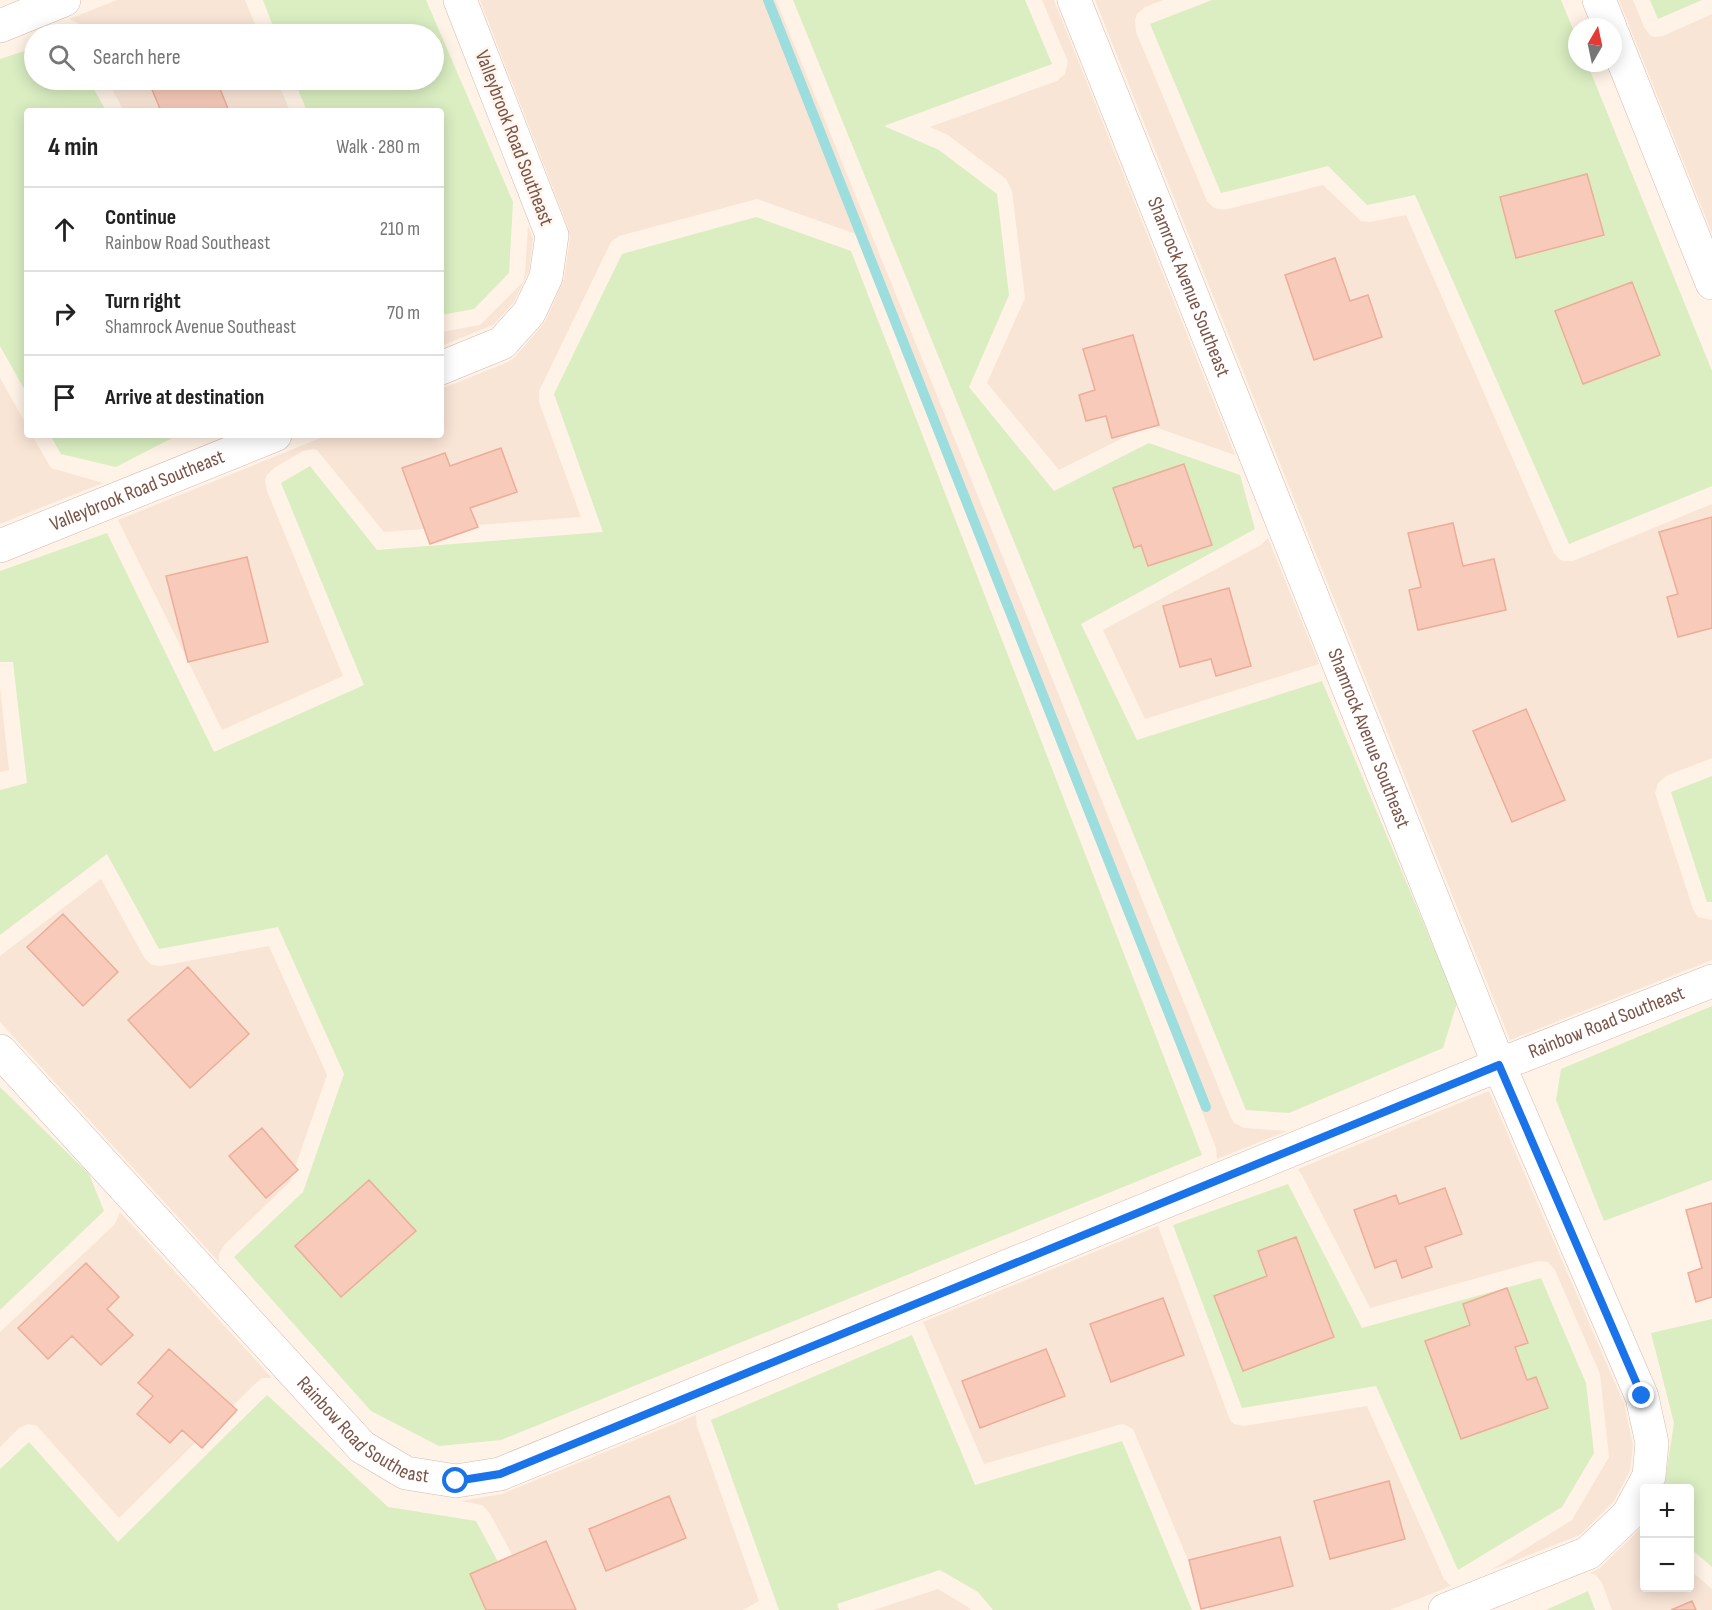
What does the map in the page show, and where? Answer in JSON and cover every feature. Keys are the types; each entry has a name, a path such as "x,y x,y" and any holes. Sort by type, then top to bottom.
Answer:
{"street":[{"path":"0,26 64,0"},
{"name":"Valleybrook Road Southeast","path":"444,367 502,343 529,314 546,277 552,235 460,0"},
{"name":"Shamrock Avenue Southeast","path":"1074,0 1499,1065 1642,1396 1652,1443 1649,1476 1628,1515 1588,1553 1445,1610"},
{"path":"1599,0 1606,18"},
{"path":"1622,58 1712,284"},
{"name":"Valleybrook Road Southeast","path":"0,546 268,438"},
{"name":"Rainbow Road Southeast","path":"0,1051 362,1447 406,1473 456,1481 500,1474 1499,1065 1712,981"}],"shaded area":[{"path":"117,0 245,0 255,24 79,24 69,19"},
{"path":"480,0 776,0 1231,1118 1234,1123 1244,1128 1287,1131 1217,1159 1216,1148 866,243 856,234 757,199 619,236 611,242 539,391 539,402 581,517 384,532 317,450 303,451 274,468 265,480 267,491 343,676 222,730 118,520 321,438 444,438 444,388 508,362 545,322 564,279 570,238 568,227"},
{"path":"1042,0 1054,0 1235,455 1149,425 1059,470 987,383 1025,298 1012,191 1006,179 948,135 930,127 1057,81 1065,74 1068,62"},
{"path":"1095,0 1163,0 1145,7 1137,14 1136,32 1207,201 1214,208 1224,210 1323,185 1361,221 1370,222 1406,215 1554,553 1560,560 1573,561 1712,504 1712,758 1666,776 1658,783 1655,793 1693,909 1698,917 1712,920 1712,960 1510,1040"},
{"path":"1619,0 1633,0 1644,27 1654,37 1663,36 1712,14 1712,233"},
{"path":"112,90 281,90 289,108 122,108"},
{"path":"528,226 533,239 529,271 514,302 493,325 444,345 444,331 480,325 523,282"},
{"path":"0,378 24,421 24,438 34,438 51,468 103,483 0,524"},
{"path":"1268,538 1319,664 1145,719 1103,630 1261,545"},
{"path":"0,687 9,770 0,772"},
{"path":"101,879 145,959 152,965 161,966 269,946 327,1075 290,1182 225,1244 219,1254 219,1262 0,1022 0,956"},
{"path":"1489,1091 1624,1404 1633,1445 1630,1471 1614,1501 1580,1535 1491,1570 1572,1520 1609,1457 1600,1374 1555,1270 1548,1262 1538,1261 1370,1308 1298,1169"},
{"path":"120,1212 272,1378 262,1378 257,1382 119,1518 37,1426 28,1424 19,1428 0,1447 0,1332 115,1224"},
{"path":"1158,1226 1230,1420 1234,1424 1244,1426 1367,1406 1444,1579 1451,1586 1390,1610 1209,1610 1133,1429 1123,1424 1118,1425 984,1464 923,1322"},
{"path":"696,1415 697,1426 759,1601 743,1610 542,1610 489,1512 482,1505 461,1501 502,1494"},
{"path":"1640,1529 1640,1592 1694,1592 1694,1573 1712,1589 1712,1610 1612,1610 1602,1583 1596,1575 1590,1573 1600,1568"},
{"path":"938,1589 971,1610 874,1610"}],"green space":[{"path":"263,0 426,0 436,24 272,24"},
{"path":"793,0 1025,0 1052,64 884,126 939,150 997,194 1009,295 969,387 1054,491 1149,443 1240,475 1255,529 1081,624 1137,740 1322,681 1457,1003 1443,1048 1289,1113 1246,1110"},
{"path":"1212,0 1561,0 1568,18 1568,72 1591,72 1712,371 1712,486 1569,544 1415,195 1367,205 1328,166 1221,193 1150,24"},
{"path":"1650,0 1702,0 1658,19"},
{"path":"444,42 513,202 509,273 474,309 444,314 444,108 306,108 298,90 444,90"},
{"path":"24,51 24,90 94,90 104,108 24,108 24,389 0,346 0,59"},
{"path":"756,217 851,251 1202,1155 501,1440 439,1446 371,1411 234,1257 303,1192 344,1074 278,927 159,949 107,854 0,935 0,790 27,783 13,662 0,662 0,571 107,533 214,752 364,685 281,483 310,466 377,550 603,532 554,394 622,254"},
{"path":"52,438 172,438 116,467 61,454"},
{"path":"1712,776 1712,902 1707,902 1671,792"},
{"path":"1712,1006 1712,1180 1604,1221 1556,1100 1561,1069"},
{"path":"0,1087 89,1174 104,1211 0,1310"},
{"path":"1288,1184 1362,1328 1541,1278 1586,1383 1594,1453 1562,1507 1458,1570 1376,1386 1242,1408 1173,1225"},
{"path":"1712,1319 1712,1567 1694,1551 1694,1484 1665,1484 1674,1423 1651,1333"},
{"path":"912,1335 975,1485 1122,1441 1192,1610 993,1610 978,1592 940,1570 837,1604 839,1610 779,1610 711,1420"},
{"path":"267,1395 388,1507 476,1521 524,1610 0,1610 0,1469 29,1442 118,1542"},
{"path":"1588,1591 1595,1610 1546,1610"}],"building":[{"path":"152,90 220,90 228,108 160,108"},
{"path":"1587,174 1604,235 1516,258 1500,197"},
{"path":"1335,258 1350,301 1368,295 1382,337 1314,360 1285,275"},
{"path":"1632,282 1660,355 1583,384 1555,311"},
{"path":"1133,335 1159,425 1112,438 1106,416 1086,421 1079,395 1095,390 1083,349"},
{"path":"501,448 517,492 470,508 478,527 430,544 402,468 445,453 450,466"},
{"path":"1184,464 1212,545 1148,566 1141,545 1134,548 1113,488"},
{"path":"1712,517 1712,628 1678,637 1667,597 1678,594 1659,532"},
{"path":"1453,523 1463,566 1494,559 1506,610 1418,630 1409,590 1421,587 1408,533"},
{"path":"247,557 268,642 188,662 166,576"},
{"path":"1229,588 1251,666 1216,676 1211,659 1180,667 1163,606"},
{"path":"1526,709 1565,800 1512,822 1473,731"},
{"path":"63,914 118,972 83,1006 27,947"},
{"path":"188,967 249,1034 190,1088 128,1020"},
{"path":"262,1128 298,1170 266,1198 229,1156"},
{"path":"369,1180 416,1231 341,1297 295,1246"},
{"path":"1445,1188 1462,1234 1425,1247 1432,1267 1402,1278 1396,1260 1375,1268 1354,1210 1396,1195 1399,1204"},
{"path":"1712,1203 1712,1297 1696,1302 1688,1273 1702,1268 1686,1210"},
{"path":"1296,1237 1334,1337 1243,1371 1214,1296 1267,1276 1258,1251"},
{"path":"86,1263 119,1297 107,1309 133,1335 101,1365 72,1336 48,1359 18,1328"},
{"path":"1507,1288 1528,1343 1515,1347 1527,1380 1536,1377 1548,1408 1461,1439 1425,1341 1470,1325 1463,1304"},
{"path":"1163,1298 1184,1355 1111,1382 1090,1324"},
{"path":"169,1349 237,1410 202,1448 182,1430 170,1443 137,1414 153,1396 138,1383"},
{"path":"1046,1349 1065,1396 980,1428 962,1381"},
{"path":"1389,1481 1405,1539 1330,1559 1314,1501"},
{"path":"669,1496 686,1538 606,1571 589,1529"},
{"path":"1280,1537 1293,1586 1201,1609 1189,1560"},
{"path":"546,1541 576,1610 486,1610 470,1574"},
{"path":"1692,1601 1696,1610 1671,1610"}],"waterway":[{"path":"768,0 1206,1107"}],"route":[{"path":"456,1481 500,1474 1499,1065 1642,1396"}]}
